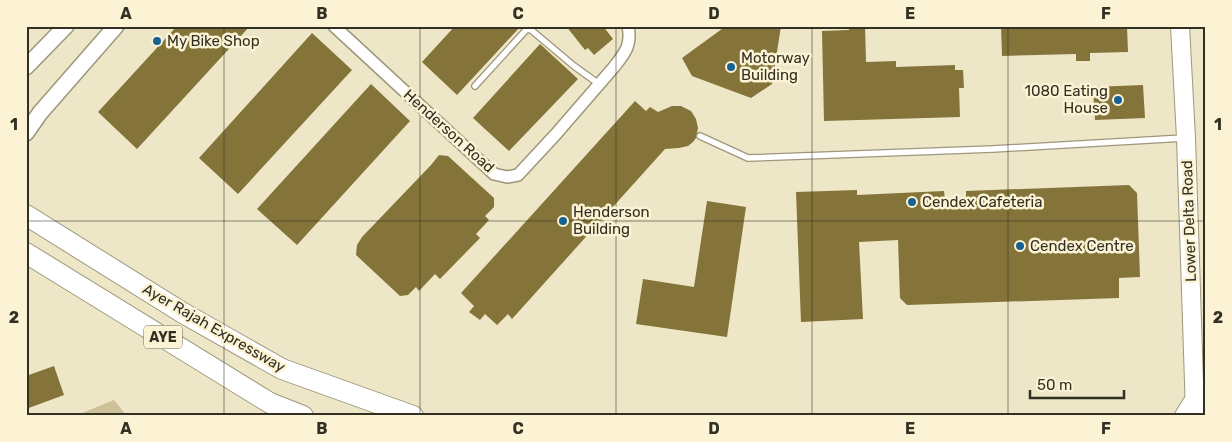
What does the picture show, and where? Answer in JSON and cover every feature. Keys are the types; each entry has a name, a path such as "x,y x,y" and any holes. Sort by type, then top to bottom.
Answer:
{"highway":[{"name":"Ayer Rajah Expressway","path":"26,216 184,313 282,369 413,416"},
{"name":"AYE","path":"26,253 270,403 303,416"}],"main road":[{"path":"26,67 66,26"},
{"path":"26,133 40,113 116,26"},
{"name":"Lower Delta Road","path":"1180,26 1186,138 1193,354 1192,406"}],"street":[{"name":"Henderson Road","path":"334,26 494,174 507,177 518,175 536,157 625,54 629,44 628,26"}],"lane":[{"path":"475,86 526,30 530,29 574,66 599,84"},
{"path":"700,136 748,158 993,149 1186,138"}],"shaded area":[{"path":"114,400 127,416 75,416"}],"building":[{"path":"177,26 250,26 137,149 98,112"},
{"path":"455,26 521,26 457,95 422,62"},
{"path":"566,26 603,26 613,39 594,55 588,48 585,50"},
{"name":"Motorway Building","path":"726,26 781,26 772,84 751,98 692,76 682,58"},
{"path":"849,26 865,26 866,62 896,61 896,67 955,65 955,70 963,70 964,88 959,88 960,117 824,121 822,31 849,30"},
{"path":"1001,26 1127,26 1128,52 1090,53 1090,61 1076,61 1076,54 1002,56"},
{"path":"312,33 352,70 238,194 199,158"},
{"path":"540,44 578,79 509,151 473,118"},
{"path":"371,84 410,121 297,245 257,209"},
{"path":"1143,85 1145,118 1095,120 1093,87"},
{"name":"Henderson Building","path":"635,101 646,111 650,107 658,112 672,106 681,106 691,111 696,119 698,128 696,138 688,146 665,149 512,319 508,314 497,325 485,314 480,320 469,312 474,306 461,293"},
{"path":"439,155 448,156 494,198 494,207 485,216 489,220 476,234 480,238 440,279 435,274 419,291 416,287 408,295 400,296 356,255 357,245 362,237"},
{"name":"Cendex Centre","path":"1129,185 1137,193 1140,277 1119,278 1119,298 907,305 900,298 898,240 859,242 863,319 801,322 796,192 857,190 857,195 944,191 945,200 966,200 966,191"},
{"path":"707,201 746,207 727,337 636,324 643,279 694,287"},
{"path":"54,366 64,395 26,409 26,376"}],"place":[{"name":"My Bike Shop","path":"157,41"},
{"name":"Motorway Building","path":"731,67"},
{"name":"1080 Eating House","path":"1118,100"},
{"name":"Cendex Cafeteria","path":"912,202"},
{"name":"Henderson Building","path":"563,221"},
{"name":"Cendex Centre","path":"1020,246"}]}
